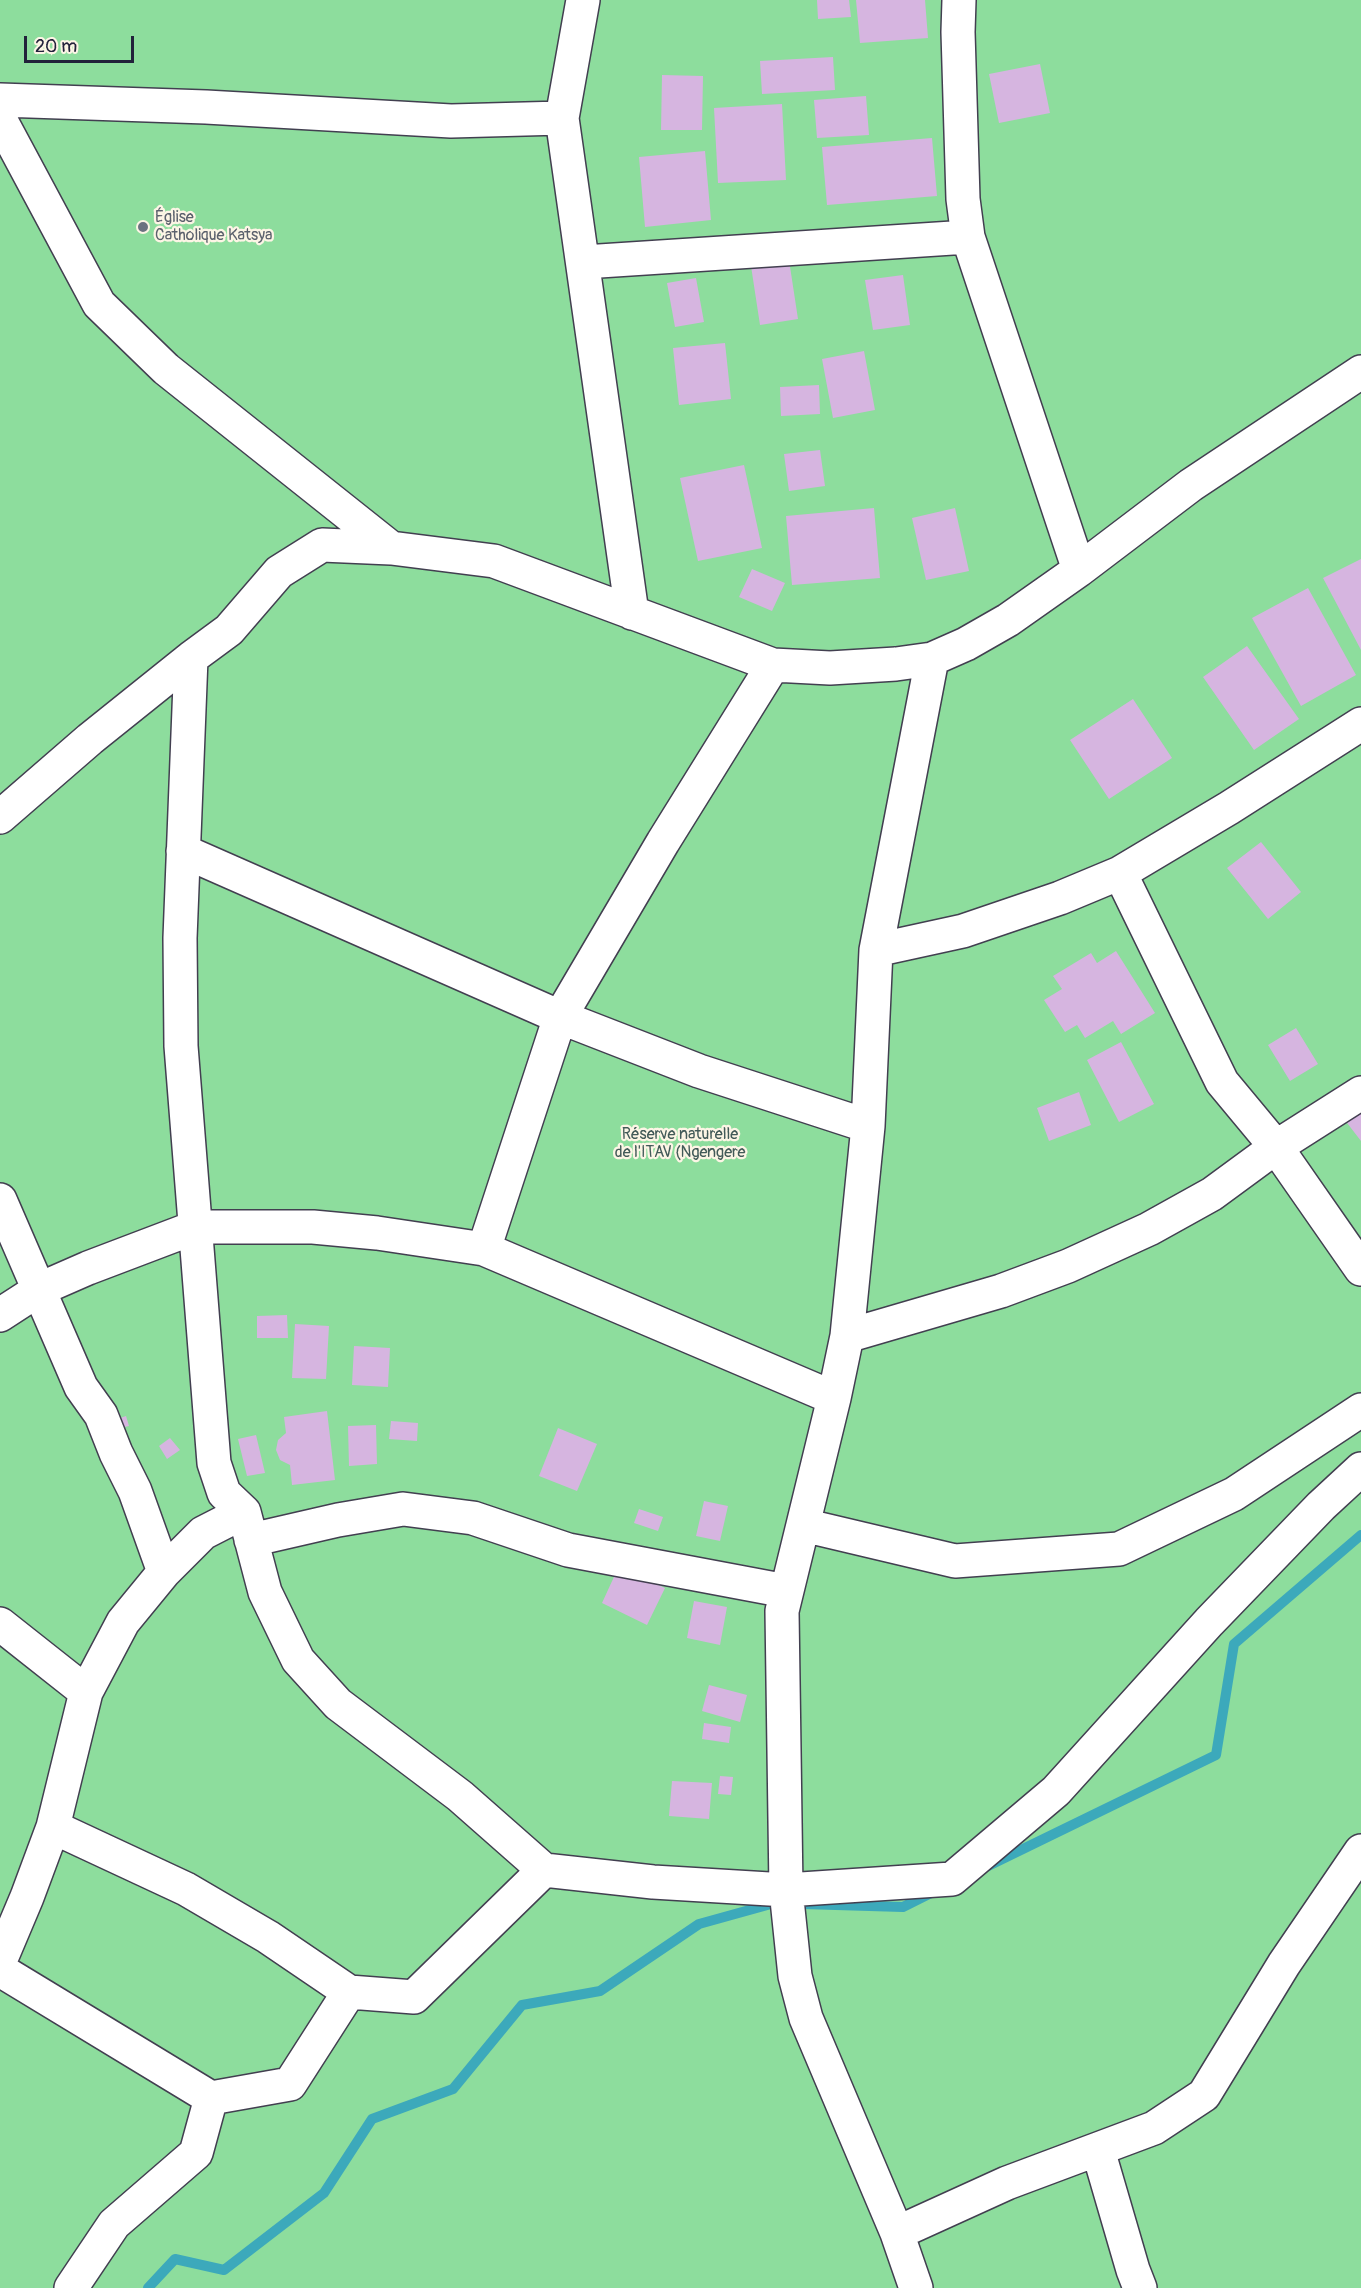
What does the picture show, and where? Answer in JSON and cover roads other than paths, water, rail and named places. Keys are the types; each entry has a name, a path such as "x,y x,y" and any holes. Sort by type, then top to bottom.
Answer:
{"street":[{"path":"584,0 562,118 632,612"},
{"path":"959,0 963,200 968,237 1079,570"},
{"path":"0,100 206,107 451,121 562,118"},
{"path":"0,119 99,304 166,369 391,548"},
{"path":"584,262 968,237"},
{"path":"0,817 90,739 229,630 279,572 322,546 391,548 494,561 773,665 830,668 896,664 932,659 966,644 1008,620 1079,570 1191,485 1361,372"},
{"path":"191,658 179,976 180,1034 213,1463 224,1493 248,1526 265,1592 298,1660 338,1704 460,1796 544,1870 653,1882 786,1890 952,1879 1056,1791 1209,1622 1321,1506 1361,1469"},
{"path":"916,2288 897,2233 806,2018 795,1976 786,1890 782,1611 847,1336 868,1126 876,950 932,659"},
{"path":"484,1249 560,1017 663,842 773,665"},
{"path":"876,950 963,931 1060,898 1120,873 1229,808 1361,724"},
{"path":"183,851 560,1017 699,1071 868,1126"},
{"path":"1120,873 1222,1082 1276,1147 1361,1269"},
{"path":"847,1336 1000,1292 1068,1266 1149,1229 1212,1194 1276,1147 1361,1093"},
{"path":"0,1200 81,1387 101,1414 116,1453 135,1491 164,1572"},
{"path":"0,1315 40,1289 196,1227 313,1227 377,1233 484,1249 834,1398"},
{"path":"803,1525 956,1561 1119,1549 1234,1494 1356,1424"},
{"path":"0,1961 53,1827 86,1692 123,1622 164,1572 203,1533 248,1526 338,1520 403,1509 474,1518 568,1550 786,1592"},
{"path":"0,1624 86,1692"},
{"path":"53,1827 186,1889 268,1937 349,1992 414,1997 544,1870"},
{"path":"897,2233 1007,2183 1155,2128 1204,2095 1284,1964 1361,1851"},
{"path":"0,1970 211,2098 290,2084 349,1992"},
{"path":"71,2288 114,2224 196,2153 211,2098"},
{"path":"1098,2150 1140,2288"}],"waterway":[{"path":"988,1866 1216,1755 1234,1644 1361,1535"},
{"path":"802,1904 903,1907 933,1892"},
{"path":"148,2288 175,2259 224,2270 324,2193 372,2119 453,2089 522,2005 600,1991 699,1924 771,1904 781,1904"}],"place":[{"name":"Église Catholique Katsya","path":"143,227"}],"park label":[{"name":"Réserve naturelle de l'ITAV (Ngengere","path":"680,1144"}]}
